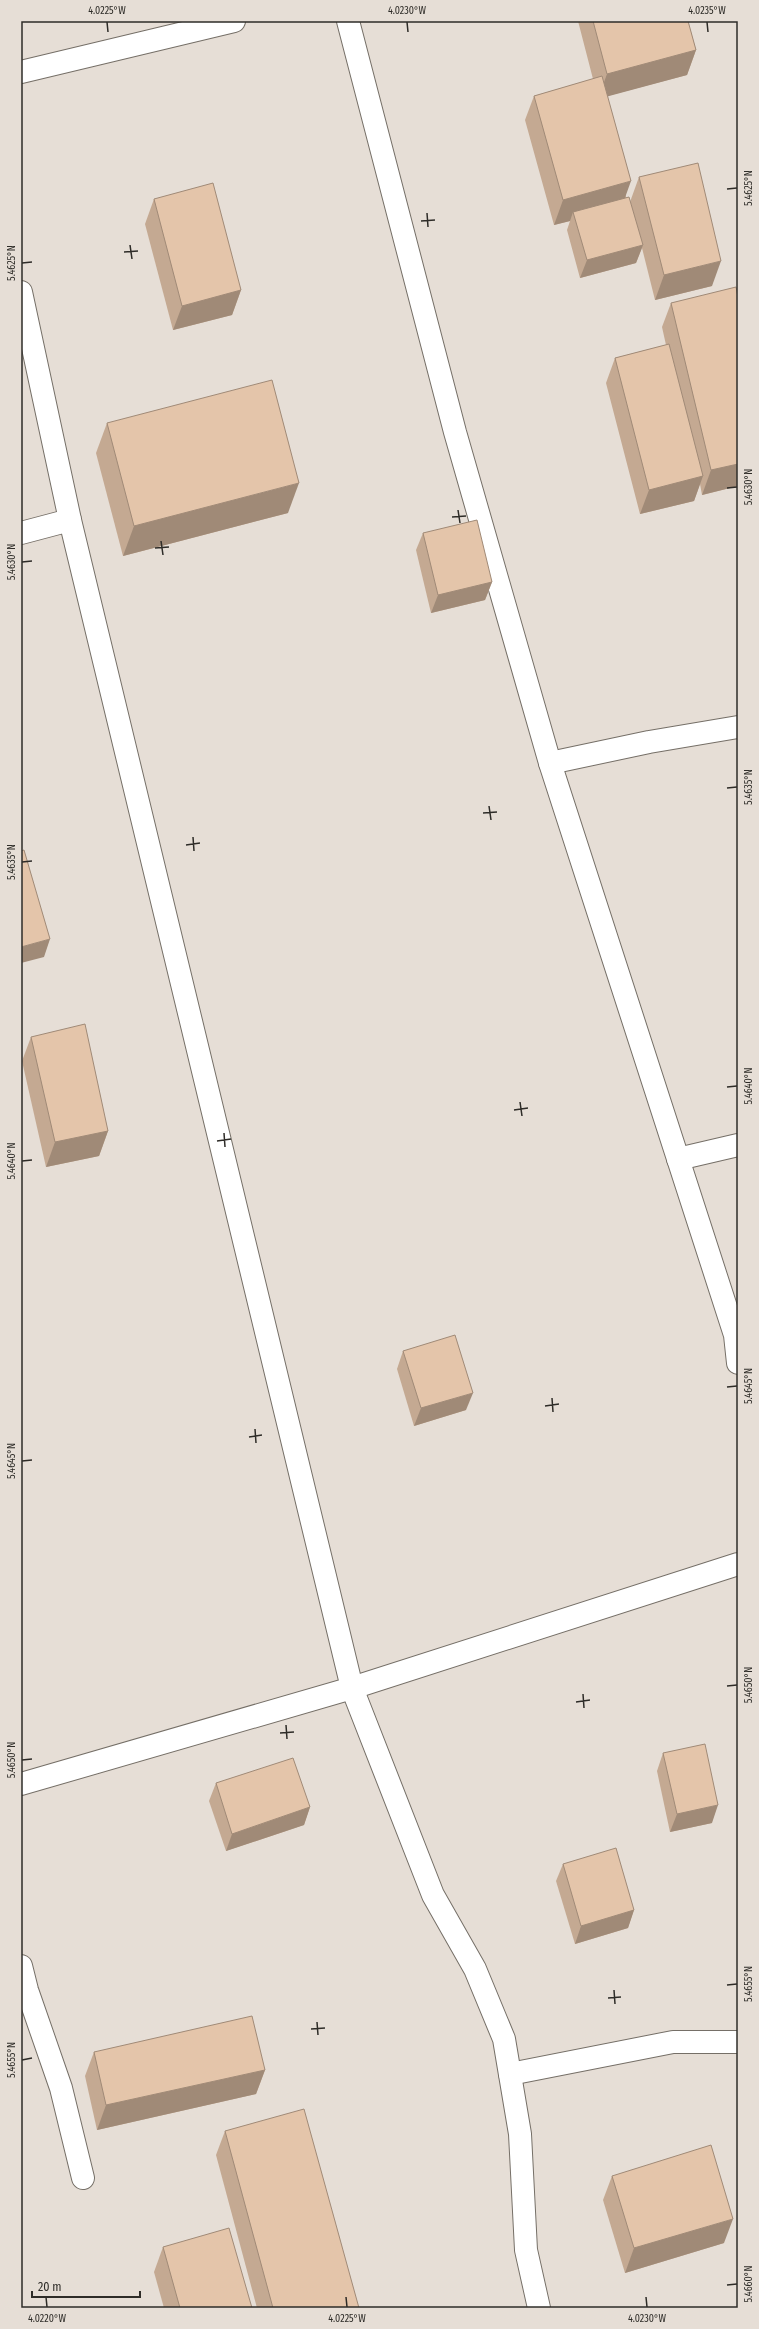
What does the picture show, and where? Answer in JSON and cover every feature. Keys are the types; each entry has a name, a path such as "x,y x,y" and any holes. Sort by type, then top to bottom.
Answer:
{"street":[{"path":"21,72 234,21"},
{"path":"348,21 455,432 550,763 734,1335 738,1363"},
{"path":"21,292 70,520 352,1688 433,1895 475,1969 504,2040 520,2134 526,2250 539,2308"},
{"path":"21,533 70,520"},
{"path":"550,763 649,742 738,727"},
{"path":"678,1159 738,1144"},
{"path":"21,1784 352,1688 738,1564"},
{"path":"21,1966 27,1990 61,2088 83,2178"},
{"path":"510,2074 673,2042 736,2039"}],"building":[{"path":"593,21 688,21 696,50 607,74"},
{"path":"602,76 631,181 563,200 534,96"},
{"path":"698,163 721,261 664,275 639,177"},
{"path":"213,183 241,290 182,306 154,199"},
{"path":"629,197 643,245 587,260 573,212"},
{"path":"736,287 738,297 738,464 711,470 671,303"},
{"path":"669,344 703,476 649,490 615,358"},
{"path":"272,380 299,483 134,526 107,423"},
{"path":"477,520 492,582 438,595 423,533"},
{"path":"24,850 50,939 21,947 21,851"},
{"path":"85,1024 108,1131 55,1142 31,1037"},
{"path":"455,1335 473,1393 421,1408 403,1351"},
{"path":"705,1744 718,1805 677,1814 663,1753"},
{"path":"293,1758 310,1807 232,1834 216,1783"},
{"path":"616,1848 634,1910 581,1926 563,1864"},
{"path":"252,2016 265,2070 106,2105 94,2052"},
{"path":"304,2109 359,2308 273,2308 225,2131"},
{"path":"711,2145 733,2219 634,2248 612,2176"},
{"path":"229,2228 252,2308 180,2308 163,2247"}]}
